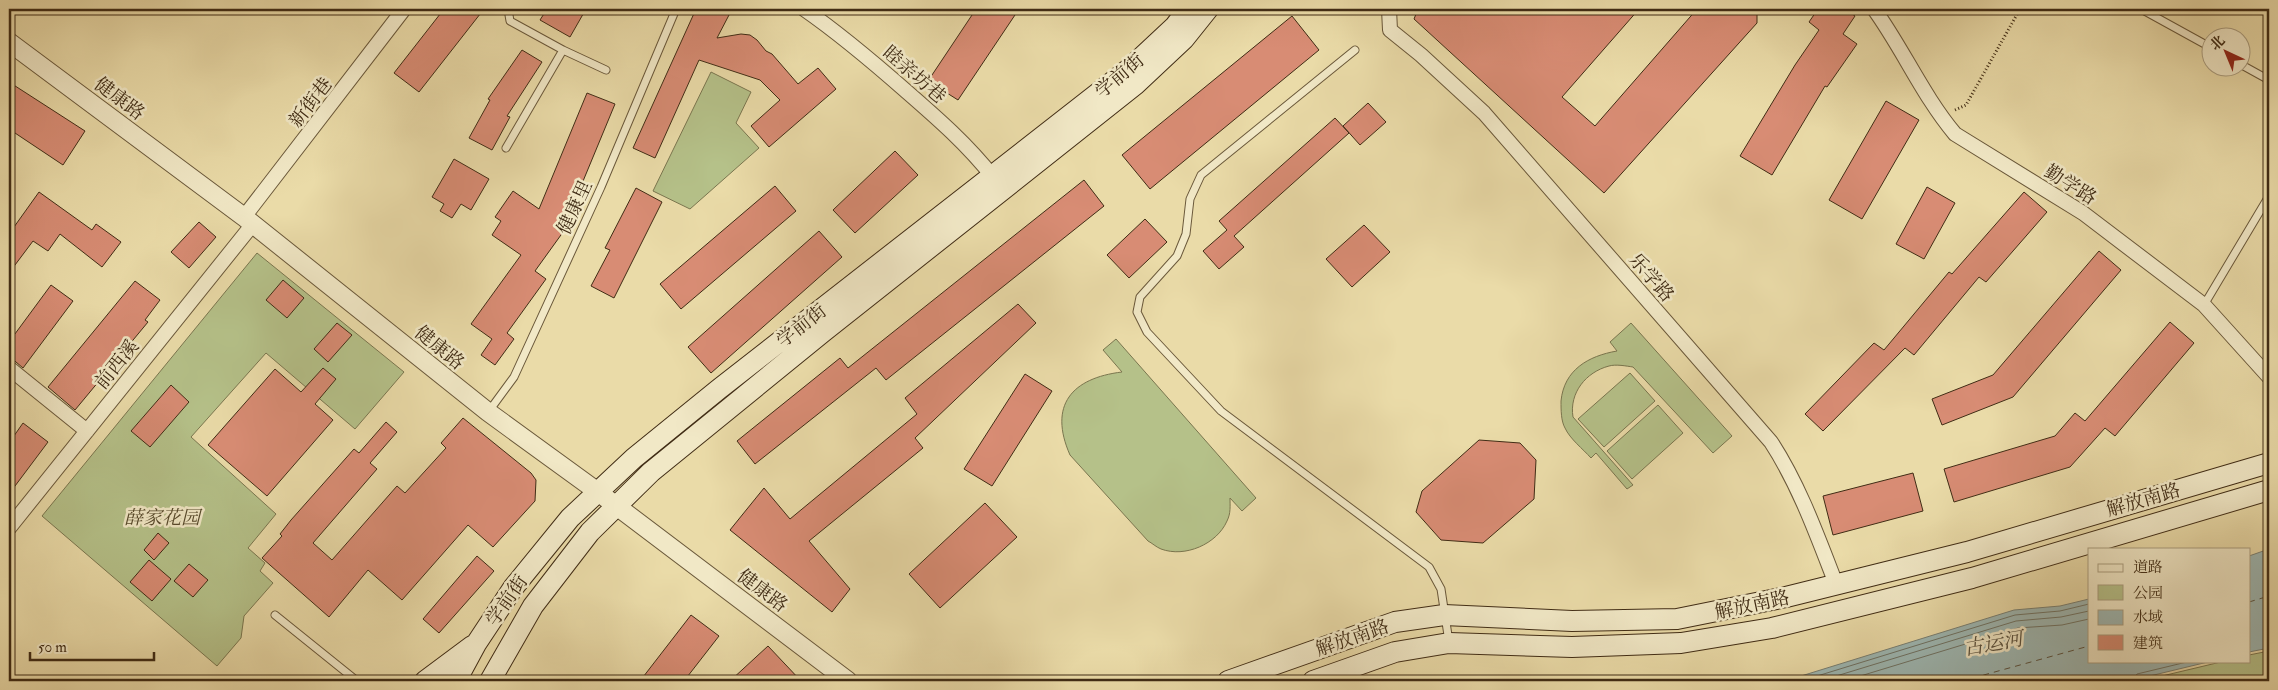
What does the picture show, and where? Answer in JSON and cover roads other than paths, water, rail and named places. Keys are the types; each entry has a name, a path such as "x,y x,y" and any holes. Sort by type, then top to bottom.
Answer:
{"main road":[{"name":"学前街","path":"456,681 476,644 513,588 570,518 634,458 719,389 1128,69 1175,26 1188,9"},
{"name":"学前街","path":"490,681 533,606 590,532 651,472 815,338 1135,85 1184,39 1208,9"},
{"name":"解放南路","path":"1228,681 1395,622 1444,614 1572,621 1677,619 1786,597 1967,552 2269,462"},
{"name":"解放南路","path":"1313,681 1396,652 1449,643 1572,647 1681,643 1772,628 1972,578 2269,490"},
{"path":"425,681 476,644"}],"street":[{"name":"新街巷","path":"248,220 404,9"},
{"name":"睦亲坊巷","path":"804,9 844,37 950,130 977,157 992,177"},
{"name":"乐学路","path":"1389,9 1390,30 1421,55 1484,113 1771,442 1785,463 1804,504 1836,584"},
{"name":"勤学路","path":"1874,9 1940,117 1955,134 2083,213 2204,305 2269,377"},
{"name":"健康路","path":"9,42 248,220 488,412 598,492 848,681"},
{"name":"前西溪","path":"9,528 87,431 248,220"},
{"path":"9,368 87,431"}],"lane":[{"path":"508,9 510,21 563,50 606,70"},
{"name":"健康里","path":"488,412 518,368 601,187 676,9"},
{"path":"2141,9 2200,42"},
{"path":"506,148 563,50"},
{"path":"1355,50 1201,175 1190,199 1186,234 1177,256 1140,297 1137,312 1147,332 1221,412 1428,566 1441,589 1449,643"},
{"path":"2250,70 2269,80"},
{"path":"2204,305 2269,196"},
{"path":"275,615 357,681"}],"water":[{"path":"2269,549 2269,648 2250,652 2250,556"},
{"name":"古运河","path":"2088,599 2088,662 2208,662 2129,681 1785,681 2014,610 2060,606"}],"park label":[{"name":"薛家花园","path":"162,517"}]}
